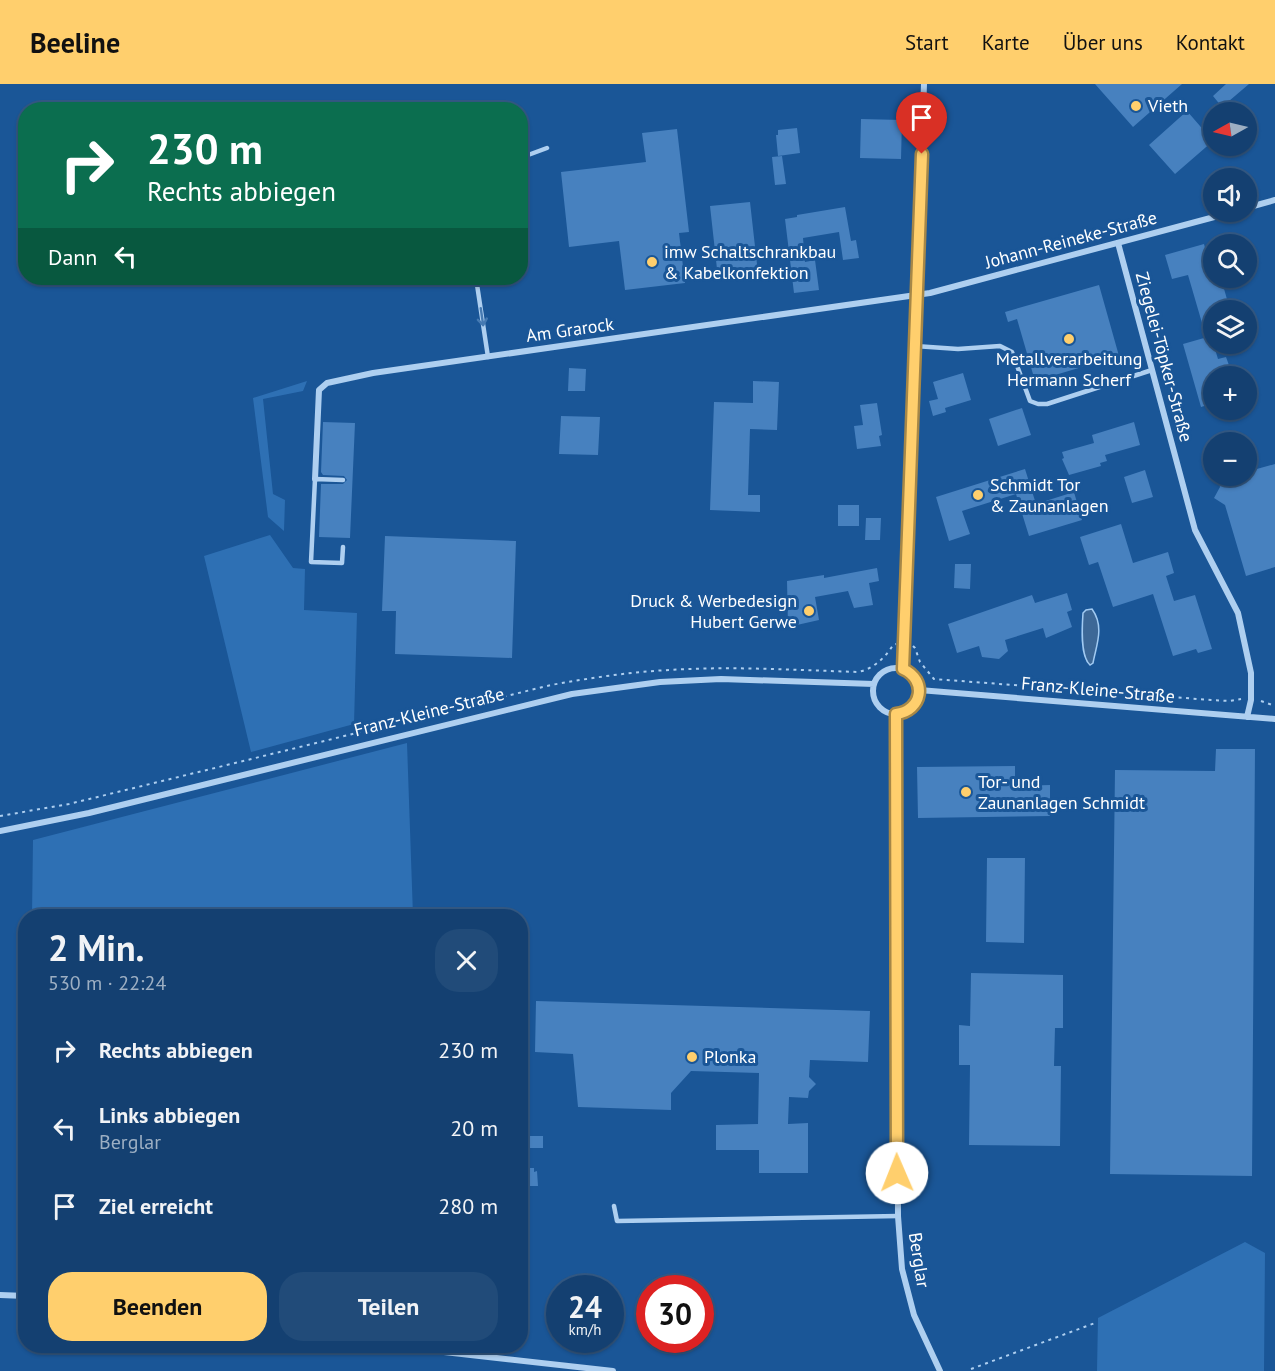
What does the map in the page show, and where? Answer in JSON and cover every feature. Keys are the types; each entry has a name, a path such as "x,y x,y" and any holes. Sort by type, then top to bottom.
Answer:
{"street":[{"path":"903,669 924,84"},
{"path":"1257,205 1275,200"},
{"name":"Johann-Reineke-Straße","path":"917,295 1203,220"},
{"name":"Ziegelei-Töpker-Straße","path":"1118,243 1195,530 1238,613 1251,673 1251,700 1247,717"},
{"name":"Am Grarock","path":"315,479 317,404 320,390 327,383 373,373 917,295"},
{"path":"888,669 903,669 914,676 919,690 915,704 903,713 889,713 877,705 874,698 874,684 888,669"},
{"name":"Franz-Kleine-Straße","path":"0,831 89,813 572,694 650,684 721,679 874,684"},
{"name":"Franz-Kleine-Straße","path":"919,690 1275,719"},
{"name":"Berglar","path":"896,714 898,1216 902,1269 914,1315 940,1371"},
{"path":"0,1295 18,1296"},
{"path":"453,1353 613,1371"}],"lane":[{"path":"528,155 547,148"},
{"path":"477,285 488,357"},
{"path":"915,346 958,349 1000,346 1012,352 1030,401 1038,404 1047,404 1152,370"},
{"path":"343,480 315,479 312,562 342,563 343,547"},
{"path":"614,1206 617,1221 898,1216"}],"path":[{"path":"905,643 915,648 920,662 934,679 1230,702 1240,699 1263,701 1275,706"},
{"path":"971,1369 1095,1323"}],"shaded area":[{"path":"307,381 303,391 263,399 273,494 285,500 284,531 268,517 253,398"},
{"path":"270,535 293,568 305,569 304,610 357,613 354,724 251,752 204,556"},
{"path":"1092,609 1099,630 1093,663 1090,665 1083,648 1082,626 1083,613"},
{"path":"407,743 413,909 32,909 33,840"},
{"path":"1245,1242 1265,1253 1264,1371 1097,1371 1098,1318"}],"building":[{"name":"Vieth","path":"1095,84 1182,84 1133,127"},
{"path":"1226,84 1249,84 1228,102 1218,102 1213,96"},
{"path":"1187,111 1203,129 1203,150 1175,174 1149,145"},
{"path":"861,119 902,120 901,159 860,158"},
{"path":"797,128 800,153 778,156 776,135 778,135 778,130"},
{"path":"677,129 689,232 679,233 685,283 625,290 619,241 569,247 561,172 646,162 642,133"},
{"path":"782,156 786,184 775,185 772,157"},
{"path":"750,202 758,273 718,278 710,206"},
{"path":"845,207 851,241 856,240 859,258 843,260 839,232 803,238 805,262 815,260 819,290 794,293 785,219"},
{"path":"1203,244 1203,288 1224,288 1227,300 1203,300 1203,323 1188,275 1172,279 1165,255"},
{"name":"Metallverarbeitung Hermann Scherf","path":"1099,285 1119,356 1035,381 1017,319 1008,322 1005,312"},
{"path":"1203,338 1203,354 1216,354 1218,359 1226,357 1229,366 1203,366 1203,406 1201,407 1183,344"},
{"path":"569,368 586,369 585,391 568,391"},
{"path":"963,373 971,400 945,408 946,412 933,416 929,401 938,399 933,382"},
{"path":"753,381 779,382 777,430 750,429 748,495 760,495 760,512 710,510 714,402 753,403"},
{"path":"877,403 882,435 879,436 881,446 857,449 854,426 863,425 860,405"},
{"path":"1022,408 1031,435 998,446 989,419"},
{"path":"561,416 600,417 598,455 559,454"},
{"path":"323,422 355,423 350,538 319,537 321,484 343,484 347,480 344,476 323,475 321,472"},
{"path":"1134,422 1140,445 1105,455 1107,461 1100,463 1101,466 1069,475 1062,459 1064,458 1062,452 1094,443 1092,435"},
{"path":"1275,464 1275,567 1246,576 1225,505 1214,498 1220,486 1257,486 1257,469"},
{"path":"1025,469 1036,504 1074,492 1082,520 1029,536 1016,494 962,511 970,534 949,541 936,497"},
{"path":"1145,470 1153,497 1132,503 1124,477"},
{"path":"838,505 859,505 859,526 838,526"},
{"path":"866,518 881,518 880,540 865,540"},
{"path":"1121,524 1133,563 1168,552 1174,573 1166,576 1174,601 1195,595 1212,649 1198,653 1196,649 1173,656 1153,594 1113,607 1098,562 1089,565 1080,537"},
{"path":"385,536 516,541 512,658 395,654 396,611 382,611"},
{"path":"955,564 971,564 970,589 954,588"},
{"path":"877,568 879,581 869,583 873,605 854,608 848,591 815,597 819,620 788,627 787,581 824,575 824,578"},
{"path":"1067,593 1072,610 1067,612 1072,627 1046,638 1043,628 1005,640 1008,651 999,659 982,657 979,646 957,653 948,624 1032,595 1035,603"},
{"path":"1216,749 1255,749 1252,1176 1110,1174 1115,770 1215,771"},
{"name":"Tor- und Zaunanlagen Schmidt","path":"1015,766 1015,786 1050,785 1050,816 918,818 917,767"},
{"path":"987,858 1025,858 1024,943 986,942"},
{"path":"971,973 1063,975 1063,1028 1055,1028 1054,1066 1061,1066 1060,1146 969,1145 970,1065 959,1065 959,1025 970,1026"},
{"path":"536,1001 870,1011 868,1062 810,1060 809,1077 816,1084 809,1091 808,1098 789,1097 788,1124 808,1123 808,1173 759,1173 759,1150 716,1150 716,1125 758,1124 759,1073 691,1071 671,1093 671,1110 578,1107 573,1054 535,1052"},
{"path":"528,1136 543,1136 543,1148 528,1148"},
{"path":"528,1168 534,1168 534,1172 537,1171 538,1186 528,1186"}],"place":[{"name":"Vieth","path":"1136,106"},
{"name":"imw Schaltschrankbau & Kabelkonfektion","path":"652,262"},
{"name":"Metallverarbeitung Hermann Scherf","path":"1069,339"},
{"name":"Schmidt Tor & Zaunanlagen","path":"978,495"},
{"name":"Druck & Werbedesign Hubert Gerwe","path":"809,611"},
{"name":"Tor- und Zaunanlagen Schmidt","path":"966,792"},
{"name":"Plonka","path":"692,1057"}],"route":[{"path":"897,1173 896,714 910,710 918,698 919,690 914,676 903,669 922,154"}]}
